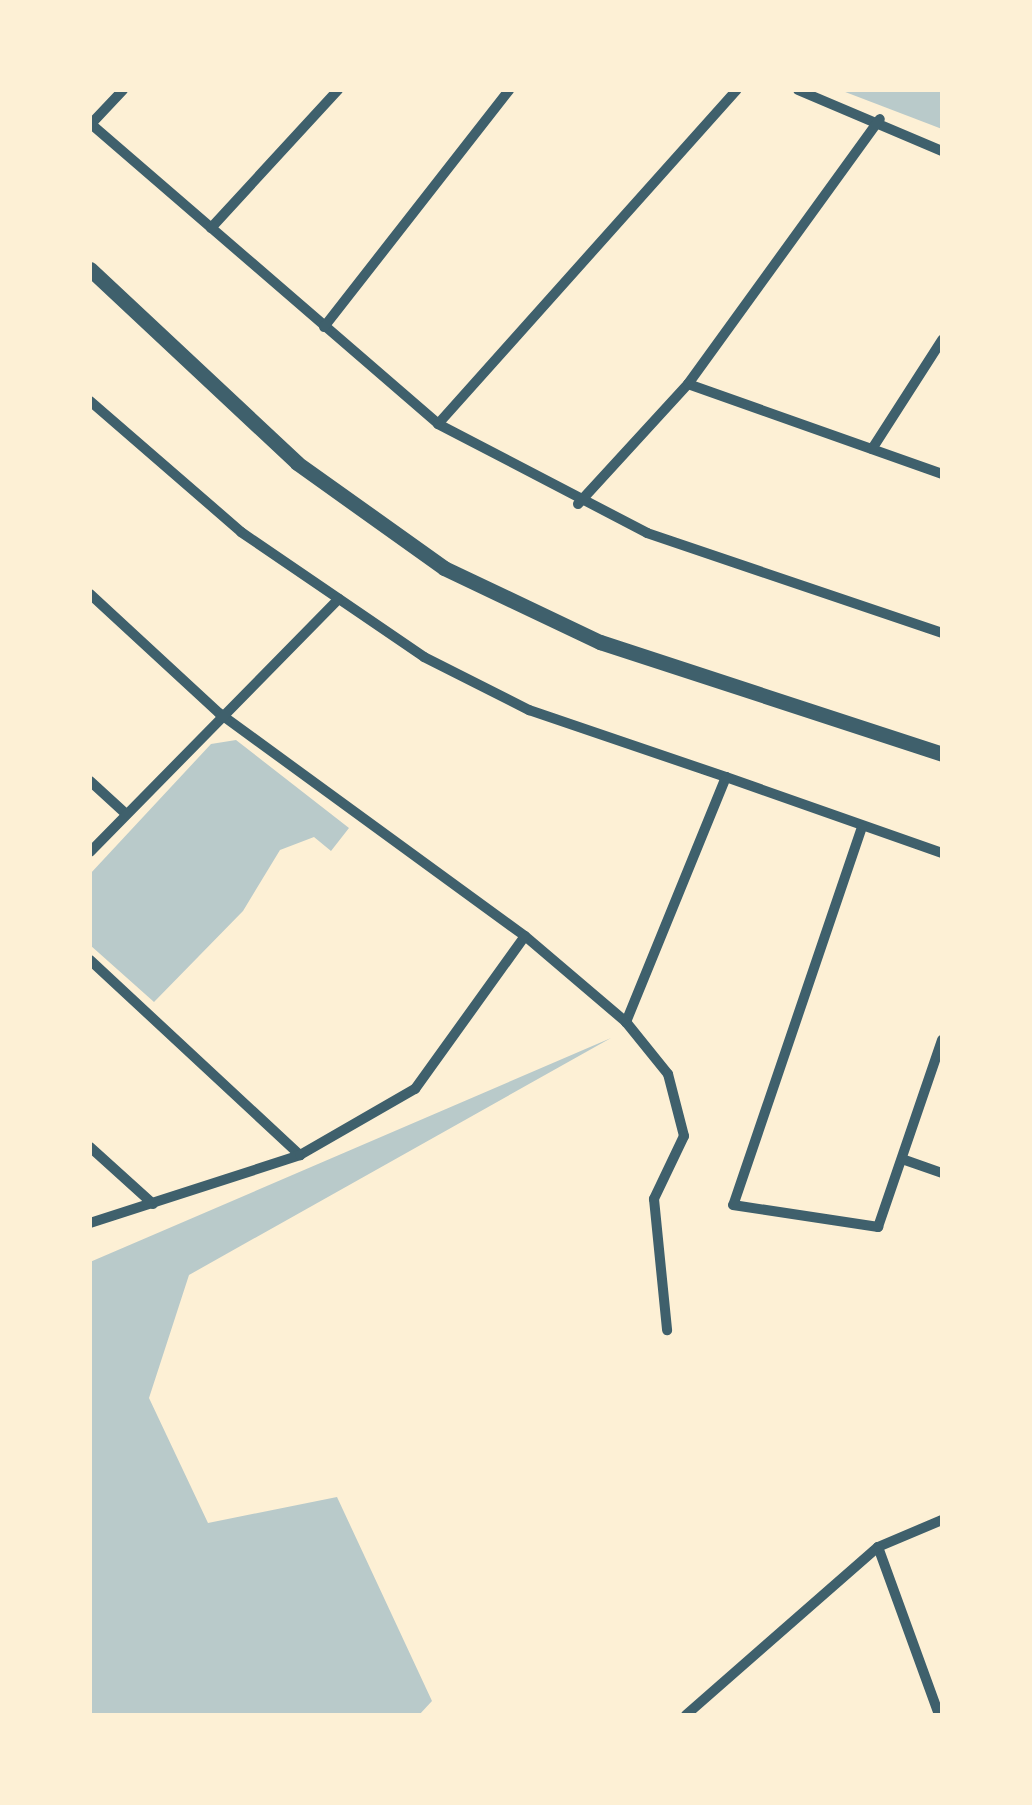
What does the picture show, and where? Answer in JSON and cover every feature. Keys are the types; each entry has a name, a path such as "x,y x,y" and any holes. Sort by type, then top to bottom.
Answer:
{"street":[{"path":"123,90 91,124 438,424 578,504 942,633"},
{"path":"211,228 338,90"},
{"path":"324,327 509,90"},
{"path":"438,424 737,90"},
{"path":"798,90 880,120 942,151"},
{"path":"578,504 688,384 880,120"},
{"path":"90,270 297,463 444,568 600,642 942,754"},
{"path":"872,449 942,340"},
{"path":"688,384 942,474"},
{"path":"90,401 241,532 339,599 529,710 942,853"},
{"path":"90,594 219,713 524,936 626,1022 684,1110 684,1136 654,1199 666,1330"},
{"path":"90,852 219,713 339,599"},
{"path":"626,1022 726,777"},
{"path":"90,781 125,814"},
{"path":"862,827 733,1205 878,1228 942,1040"},
{"path":"90,1223 300,1155 414,1089 524,936"},
{"path":"90,960 300,1155"},
{"path":"90,1147 153,1204"},
{"path":"902,1159 942,1172"},
{"path":"686,1715 878,1547 942,1520"},
{"path":"878,1547 939,1715"}],"shaded area":[{"path":"840,90 942,90 942,129"},
{"path":"236,740 349,828 331,851 314,837 280,850 243,911 154,1002 90,945 90,874 211,744"},
{"path":"611,1038 189,1275 149,1398 208,1523 337,1497 432,1701 419,1715 90,1715 90,1262"}]}
